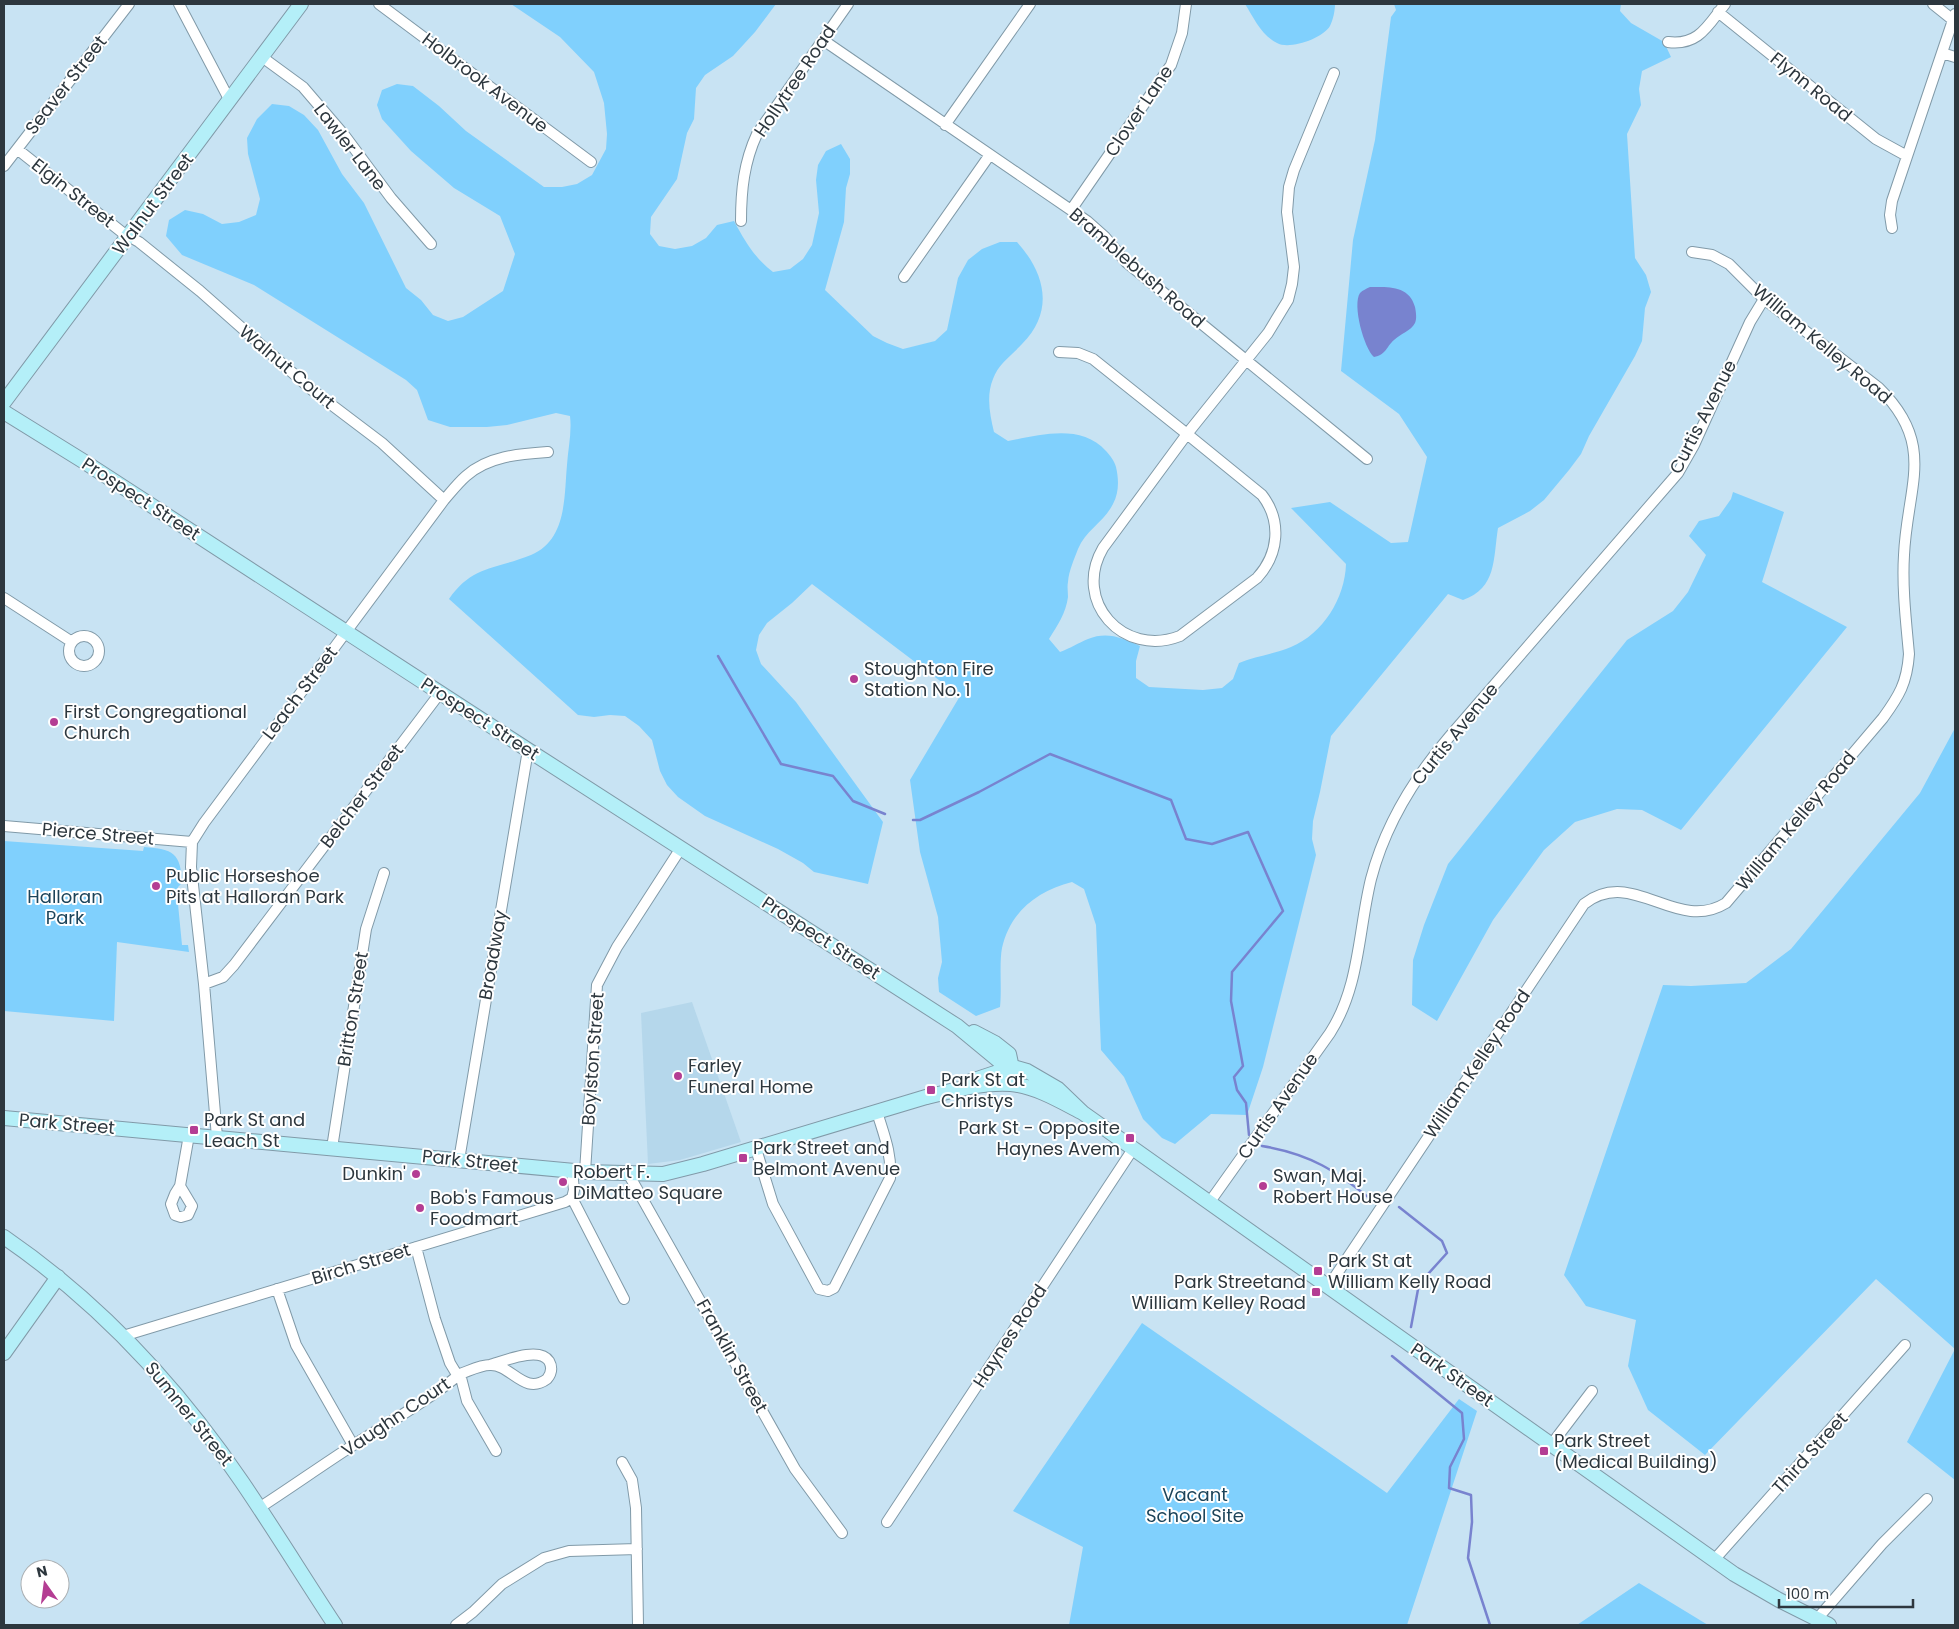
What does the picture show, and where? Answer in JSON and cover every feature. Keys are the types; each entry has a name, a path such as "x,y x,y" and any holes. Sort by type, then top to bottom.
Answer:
{"main road":[{"name":"Walnut Street","path":"4,402 301,4"},
{"name":"Prospect Street","path":"4,412 957,1026 981,1046 989,1057 1002,1066 1009,1054 975,1032 957,1026"},
{"name":"Park Street","path":"980,1078 1002,1066"},
{"name":"Park Street","path":"4,1118 579,1172 629,1175 671,1173 756,1149 927,1097 980,1078 1002,1066 1027,1071 1058,1089 1083,1113 1133,1149 1734,1574 1779,1600 1823,1622"},
{"path":"1002,1066 1012,1084"},
{"name":"Park Street","path":"927,1097 972,1087 1012,1084 1042,1093 1083,1113"},
{"name":"Sumner Street","path":"4,1237 97,1310 123,1336 181,1402 227,1461 260,1508 335,1625"},
{"path":"4,1353 58,1278"}],"street":[{"name":"Seaver Street","path":"4,166 129,4"},
{"path":"179,4 230,101"},
{"name":"Holbrook Avenue","path":"379,4 590,162"},
{"name":"Hollytree Road","path":"741,221 742,182 754,142 848,4"},
{"path":"945,125 1030,4"},
{"name":"Clover Lane","path":"1071,210 1171,65 1182,34 1186,4"},
{"path":"1892,228 1890,215 1892,201 1954,17 1933,4"},
{"path":"1668,42 1681,44 1688,42 1703,30 1721,8"},
{"name":"Flynn Road","path":"1721,8 1876,139 1907,156"},
{"name":"Bramblebush Road","path":"823,40 1096,228 1126,262 1367,459"},
{"path":"1942,53 1955,57"},
{"name":"Lawler Lane","path":"262,57 303,87 345,136 391,198 432,244"},
{"path":"1059,352 1078,354 1093,359 1187,434 1255,488 1265,499 1275,522 1274,547 1269,561 1257,578 1188,632 1180,636 1165,641 1144,641 1120,631 1105,617 1095,593 1095,567 1108,542 1187,434 1279,316 1290,292 1294,267 1294,250 1287,212 1289,187 1294,170 1334,72"},
{"name":"Elgin Street","path":"17,149 129,236"},
{"path":"904,277 989,156"},
{"name":"Walnut Court","path":"129,236 200,292 312,390 382,443 444,500"},
{"name":"William Kelley Road","path":"1328,1287 1584,904 1601,894 1611,892 1623,892 1679,910 1714,910 1726,902 1883,718 1901,692 1908,668 1909,654 1904,556 1915,469 1912,439 1901,413 1879,388 1764,299 1729,264 1712,254 1692,252"},
{"name":"Curtis Avenue","path":"1209,1203 1330,1033 1340,1014 1349,993 1358,962 1367,899 1376,864 1394,818 1416,779 1450,736 1678,473 1694,444 1750,322 1764,299"},
{"name":"Leach Street","path":"192,842 204,823 444,500 466,476 483,465 500,458 548,452"},
{"path":"4,598 72,642"},
{"name":"Belcher Street","path":"204,984 218,980 234,965 440,693"},
{"name":"Broadway","path":"459,1160 528,750"},
{"name":"Pierce Street","path":"4,826 192,842"},
{"path":"192,842 191,867 204,984 217,1137"},
{"name":"Boylston Street","path":"579,1172 597,986 612,955 681,848"},
{"name":"Britton Street","path":"332,1148 366,929 384,873"},
{"path":"756,1149 773,1204 819,1289 828,1291 834,1288 890,1178 889,1148 877,1112"},
{"path":"180,1186 189,1135"},
{"name":"Haynes Road","path":"887,1522 1133,1149"},
{"path":"579,1172 572,1198 624,1299"},
{"name":"Franklin Street","path":"629,1175 795,1470 842,1533"},
{"name":"Birch Street","path":"123,1336 565,1202 572,1198"},
{"path":"416,1247 435,1319 450,1363 456,1373 460,1374 490,1365 529,1354 544,1356 549,1362 551,1371 547,1379 533,1384 525,1383 504,1369 490,1365"},
{"path":"277,1289 296,1345 353,1445"},
{"name":"Third Street","path":"1714,1560 1905,1345"},
{"name":"Vaughn Court","path":"260,1508 353,1445 426,1400 460,1374 468,1402 496,1451"},
{"path":"1551,1444 1592,1391"},
{"path":"622,1462 635,1491 638,1625"},
{"path":"1823,1622 1882,1544 1927,1499"},
{"path":"456,1625 468,1617 502,1584 544,1558 569,1551 637,1549"}],"shaded area":[{"path":"1370,287 1391,288 1403,291 1412,300 1416,315 1415,323 1411,328 1394,340 1383,353 1374,357 1366,345 1357,307 1360,293"},
{"path":"692,1002 741,1142 680,1160 648,1164 641,1013"}],"green space":[{"path":"511,4 776,4 755,32 733,56 705,75 696,88 694,119 687,133 677,179 651,217 650,234 659,246 675,249 692,246 706,238 717,225 734,221 751,249 773,272 790,269 803,259 812,245 819,213 816,180 818,165 826,151 841,144 850,159 850,174 846,188 844,222 825,290 873,336 903,349 935,341 947,330 958,278 968,260 982,249 1000,242 1017,242 1027,254 1040,279 1042,305 1039,318 1032,331 1002,364 993,379 989,399 994,432 1008,441 1060,433 1085,437 1096,442 1106,451 1113,460 1118,477 1118,486 1113,504 1105,516 1081,542 1078,549 1069,573 1068,597 1065,608 1049,639 1060,652 1095,637 1115,636 1140,646 1136,661 1136,678 1149,687 1203,690 1222,688 1233,679 1239,663 1291,647 1303,641 1322,624 1337,602 1345,577 1346,564 1291,508 1330,502 1391,543 1408,542 1427,457 1399,414 1341,371 1353,240 1375,140 1391,17 1396,10 1394,4 1621,4 1620,11 1631,23 1664,42 1671,57 1642,71 1639,89 1641,105 1627,134 1635,258 1646,275 1651,292 1645,308 1642,341 1589,436 1581,454 1569,470 1544,500 1530,511 1498,528 1494,561 1488,580 1482,588 1474,595 1463,600 1448,594 1331,736 1313,821 1312,839 1316,855 1263,1067 1247,1115 1211,1114 1175,1144 1162,1138 1143,1119 1124,1077 1101,1050 1096,925 1084,889 1072,882 1047,891 1037,897 1018,914 1011,924 1001,954 1000,1007 976,1016 939,992 938,978 942,962 938,917 920,852 910,780 960,696 812,584 767,623 759,635 756,650 761,664 796,702 883,822 868,884 814,872 803,863 778,849 705,816 678,797 667,785 660,771 652,740 639,726 625,716 594,717 578,715 449,599 458,588 476,574 531,555 543,548 551,539 557,528 564,504 570,416 556,413 507,425 487,427 450,427 428,420 417,390 406,380 254,285 182,255 166,236 169,220 185,210 203,214 222,224 239,222 256,215 260,199 248,154 247,138 257,119 272,104 289,106 304,115 318,130 342,174 364,203 406,288 421,300 433,315 448,321 463,317 503,291 515,254 500,216 454,188 411,151 382,119 377,105 382,90 397,84 413,86 439,106 466,131 544,187 562,187 577,184 592,175 606,149 607,134 604,103 594,72 560,37"},
{"path":"1245,4 1335,4 1332,21 1326,31 1305,42 1282,45 1267,36 1258,26"},
{"path":"1733,492 1784,512 1762,582 1847,627 1681,830 1642,810 1617,809 1575,822 1544,850 1493,920 1437,1021 1412,1005 1413,960 1424,925 1448,864 1627,640 1673,611 1688,592 1706,555 1689,536 1699,521 1719,516 1731,499"},
{"path":"1955,728 1955,1349 1876,1279 1705,1455 1648,1410 1628,1366 1636,1320 1586,1306 1564,1275 1663,985 1691,986 1746,983 1791,949 1920,793"},
{"name":"Halloran Park","path":"4,841 143,851 144,847 162,849 174,854 180,865 182,883 178,887 177,894 182,945 188,945 189,952 117,942 114,1021 4,1011"},
{"name":"Vacant School Site","path":"1142,1323 1387,1493 1459,1399 1477,1411 1407,1625 1069,1625 1083,1547 1013,1511"},
{"path":"1955,1349 1955,1480 1907,1442"},
{"path":"1639,1583 1708,1625 1577,1625"}],"waterway":[{"path":"718,656 781,764 833,776 853,801 885,814"},
{"path":"913,820 920,820 979,792 1050,754 1171,800 1186,839 1212,844 1248,832 1283,911 1232,972 1231,1001 1243,1066 1234,1077 1237,1090 1246,1103 1249,1135"},
{"path":"1262,1146 1295,1154 1322,1165 1373,1201"},
{"path":"1399,1207 1442,1241 1447,1253 1419,1284 1411,1327"},
{"path":"1392,1356 1462,1413 1464,1439 1450,1467 1449,1488 1471,1495 1472,1522 1468,1558 1490,1625"}],"place":[{"name":"Stoughton Fire Station No. 1","path":"854,679"},
{"name":"First Congregational Church","path":"54,722"},
{"name":"Public Horseshoe Pits at Halloran Park","path":"156,886"},
{"name":"Farley Funeral Home","path":"678,1076"},
{"name":"Park St at Christys","path":"931,1090"},
{"name":"Park St and Leach St","path":"194,1130"},
{"name":"Park St - Opposite Haynes Avem","path":"1130,1138"},
{"name":"Park Street and Belmont Avenue","path":"743,1158"},
{"name":"Dunkin'","path":"416,1174"},
{"name":"Robert F. DiMatteo Square","path":"563,1182"},
{"name":"Swan, Maj. Robert House","path":"1263,1186"},
{"name":"Bob's Famous Foodmart","path":"420,1208"},
{"name":"Park St at William Kelly Road","path":"1318,1271"},
{"name":"Park Streetand William Kelley Road","path":"1316,1292"},
{"name":"Park Street (Medical Building)","path":"1544,1451"}]}
